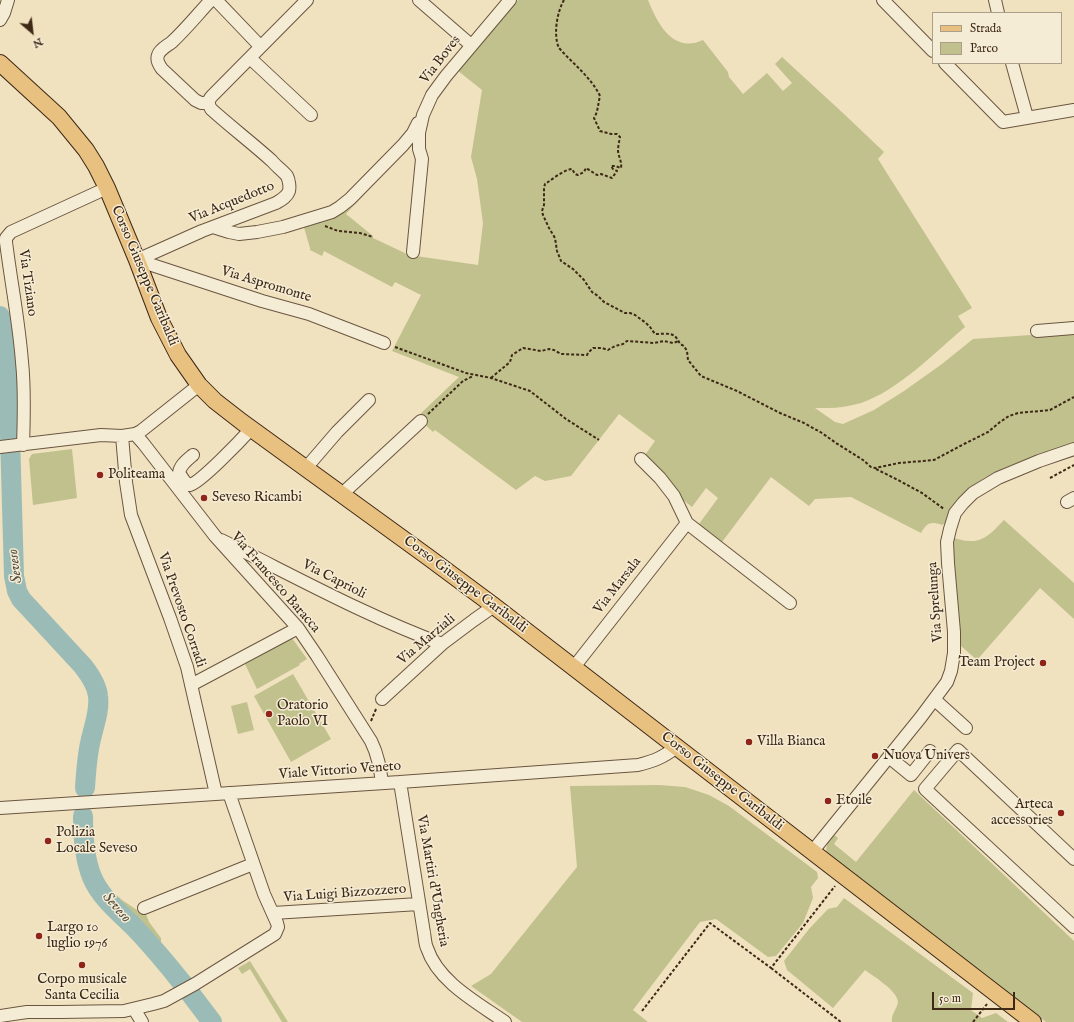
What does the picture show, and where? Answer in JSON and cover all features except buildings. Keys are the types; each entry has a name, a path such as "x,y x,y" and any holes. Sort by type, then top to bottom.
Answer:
{"main road":[{"name":"Corso Giuseppe Garibaldi","path":"0,63 44,103 72,132 86,150 107,188 159,318 178,355 199,385 215,401 227,412 342,494 494,606 1033,1022"}],"street":[{"path":"0,20 8,0"},
{"path":"211,0 172,42 160,51 157,60 162,69 195,100 201,103 209,103 211,97 307,0"},
{"path":"216,0 260,46"},
{"path":"419,0 471,45"},
{"name":"Via Boves","path":"412,252 422,159 419,149 419,133 423,115 432,95 446,76 510,0"},
{"path":"883,0 932,50"},
{"path":"995,0 998,12"},
{"path":"250,58 311,115"},
{"path":"946,64 1003,122 1074,110"},
{"path":"1012,64 1027,118"},
{"name":"Via Acquedotto","path":"137,260 183,239 276,203 283,199 289,191 290,187 283,172 211,109 209,103"},
{"path":"213,227 239,234 257,232 283,227 332,212 350,199 403,145 413,133 423,115"},
{"name":"Via Tiziano","path":"20,445 24,390 18,322 6,238 12,232 107,188"},
{"name":"Via Aspromonte","path":"137,260 262,301 309,314 384,343"},
{"path":"1036,331 1074,328"},
{"path":"0,447 101,435 122,436 135,434 141,431 199,385"},
{"path":"306,468 337,432 368,400"},
{"path":"342,494 421,420"},
{"path":"193,455 183,465 179,473 185,482 190,485 195,483 210,470 251,429"},
{"name":"Via Francesco Baracca","path":"135,434 215,536 298,628 367,735 375,750 382,783"},
{"name":"Via Prevosto Corradi","path":"122,436 126,482 132,515 187,667 216,794"},
{"name":"Via Sprelunga","path":"812,852 935,700 947,682 951,671 954,653 954,625 947,542 954,516 963,503 973,493 998,478 1039,460 1074,449"},
{"path":"642,459 674,496 687,523 790,603"},
{"name":"Via Marsala","path":"574,667 687,523"},
{"name":"Via Caprioli","path":"215,536 371,615 414,634 442,644"},
{"name":"Via Marziali","path":"382,699 442,644 494,606"},
{"path":"191,685 298,628"},
{"path":"935,700 966,728"},
{"name":"Viale Vittorio Veneto","path":"0,808 638,766 657,760 677,747"},
{"path":"1074,859 958,750 925,790 1074,927"},
{"path":"889,757 911,775 930,751"},
{"name":"Via Martiri d'Ungheria","path":"400,782 427,949 441,973 452,984 501,1021"},
{"path":"0,1016 27,1012 112,1012 134,1009 164,1001 195,984 273,936 278,927 253,864 229,793"},
{"path":"144,908 253,864"},
{"name":"Via Luigi Bizzozzero","path":"273,914 419,904"},
{"path":"134,1009 142,1022"}],"path":[{"path":"564,0 559,11 556,24 556,42 559,48 592,82 598,91 600,96 597,114 594,118 600,131 617,134 620,138 618,153 622,163 621,168 611,166 617,171 612,178 601,174 597,175 586,168 584,172 578,175 575,174 572,169 569,169 545,184 543,198 544,205 542,211 555,238 557,251 561,261 573,268 592,292 604,302 624,313 635,315 656,334 673,334 676,336 680,344 684,346 687,351 688,360 701,376 737,391 780,413 804,423 822,433 871,467 922,493 954,516"},
{"path":"312,219 338,231 360,233 373,237"},
{"path":"491,378 510,362 512,355 523,348 541,350 549,349 561,354 587,355 593,348 608,350 627,341 654,343 664,341 673,343 679,341"},
{"path":"384,343 466,373 491,378 530,391 566,419 598,440"},
{"path":"421,420 463,381 469,377 477,375"},
{"path":"875,468 899,463 934,460 988,432 1009,416 1050,410 1074,397"},
{"path":"1050,478 1074,465"},
{"path":"367,735 375,710 382,699"},
{"path":"771,968 843,876"},
{"path":"642,1011 710,923 841,1022"},
{"path":"973,1022 995,993"}],"green space":[{"path":"518,0 648,0 661,26 675,40 683,43 692,43 703,40 743,94 767,73 783,91 792,83 775,64 782,57 884,152 878,159 972,308 958,316 965,327 916,370 889,389 861,403 835,408 815,408 835,422 843,424 874,410 904,391 942,364 973,339 1074,332 1074,444 1019,462 990,475 970,489 947,522 942,525 934,523 929,524 921,533 851,497 815,499 809,506 771,477 722,542 699,524 718,498 706,488 692,507 683,500 660,469 645,455 655,441 619,414 571,476 545,481 535,476 516,490 435,430 433,432 417,417 459,377 392,351 421,295 395,282 392,287 324,251 322,256 310,250 303,224 316,221 402,154 346,214 373,236 373,238 409,255 478,265 483,223 477,179 471,157 482,90 457,70"},
{"path":"72,449 77,498 33,505 29,459 32,454"},
{"path":"1004,520 1074,583 1074,619 1040,588 977,660 961,646 951,537 968,541 980,540 989,535"},
{"path":"292,638 307,659 299,664 300,665 257,689 245,664"},
{"path":"293,674 331,739 291,762 254,696"},
{"path":"247,702 254,730 238,734 231,706"},
{"path":"659,785 685,787 709,795 729,806 817,872 818,878 811,887 813,898 803,923 776,956 768,957 716,919 700,922 633,1010 648,1022 522,1022 471,986 491,974 577,867 570,786"},
{"path":"914,790 1074,941 1074,1022 1046,1022 828,856 828,842 833,834 838,838 834,844 856,862"},
{"path":"111,890 122,900 143,914 146,914 149,922 161,938 161,947"},
{"path":"844,898 973,993 971,1010 982,1018 996,1013 1008,1022 892,1022 892,1016 898,1002 897,998 890,989 865,970 833,1008 787,970 784,961 809,929 828,909 837,907"},
{"path":"250,961 288,1022 282,1022 250,969 242,974 238,968"}],"waterway":[{"name":"Seveso","path":"0,316 8,365 14,576 17,591 21,599 83,666 95,684 98,696 98,707 86,769 85,788"},
{"name":"Seveso","path":"83,816 84,839 89,870 100,891 117,911 148,942 183,984"},
{"name":"Seveso","path":"190,993 212,1022"}],"place":[{"name":"Politeama","path":"100,475"},
{"name":"Seveso Ricambi","path":"204,498"},
{"name":"Team Project","path":"1043,663"},
{"name":"Oratorio Paolo VI","path":"269,714"},
{"name":"Villa Bianca","path":"749,742"},
{"name":"Nuova Univers","path":"875,756"},
{"name":"Etoile","path":"828,801"},
{"name":"Arteca accessories","path":"1061,813"},
{"name":"Polizia Locale Seveso","path":"48,841"},
{"name":"Largo 10 luglio 1976","path":"39,936"},
{"name":"Corpo musicale Santa Cecilia","path":"82,965"}]}
